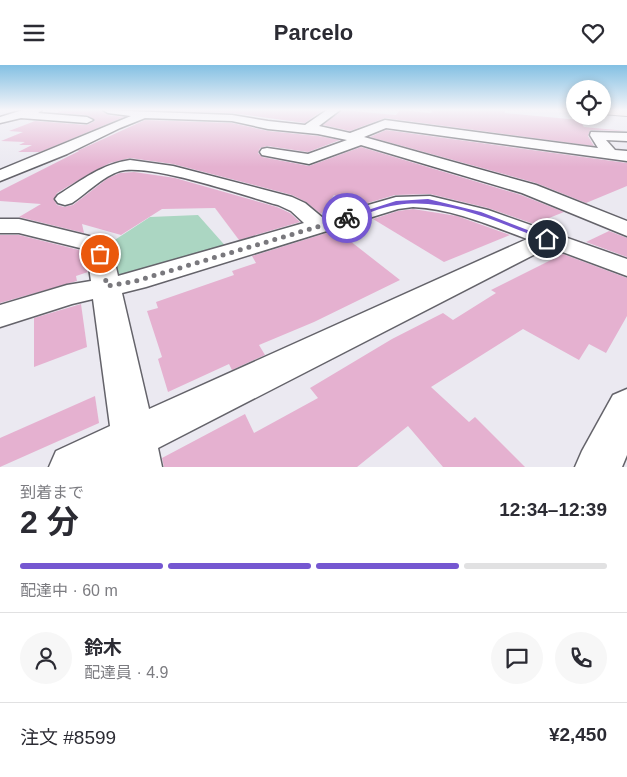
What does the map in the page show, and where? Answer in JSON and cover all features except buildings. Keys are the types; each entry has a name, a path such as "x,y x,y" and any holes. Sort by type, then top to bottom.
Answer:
{"street":[{"path":"0,175 62,151 108,129"},
{"path":"307,129 356,138 529,189 627,229"},
{"path":"267,152 309,159 375,129"},
{"path":"423,129 586,158 610,154 627,156"},
{"path":"460,135 462,129"},
{"path":"610,154 596,135 627,137"},
{"path":"65,199 118,167 129,165 171,170 285,201 298,207 320,226"},
{"path":"0,316 67,295 136,281 396,203 428,201 478,213 627,269"},
{"path":"0,226 19,226 93,244 100,254 136,452"},
{"path":"72,467 136,452 547,239"},
{"path":"598,467 627,408"}],"green space":[{"path":"198,215 229,250 118,282 114,253 107,245 150,217"}],"way so far":[{"path":"100,254 107,286 136,281 347,218"}],"route":[{"path":"347,218 396,203 428,201 478,213 547,239"}]}
